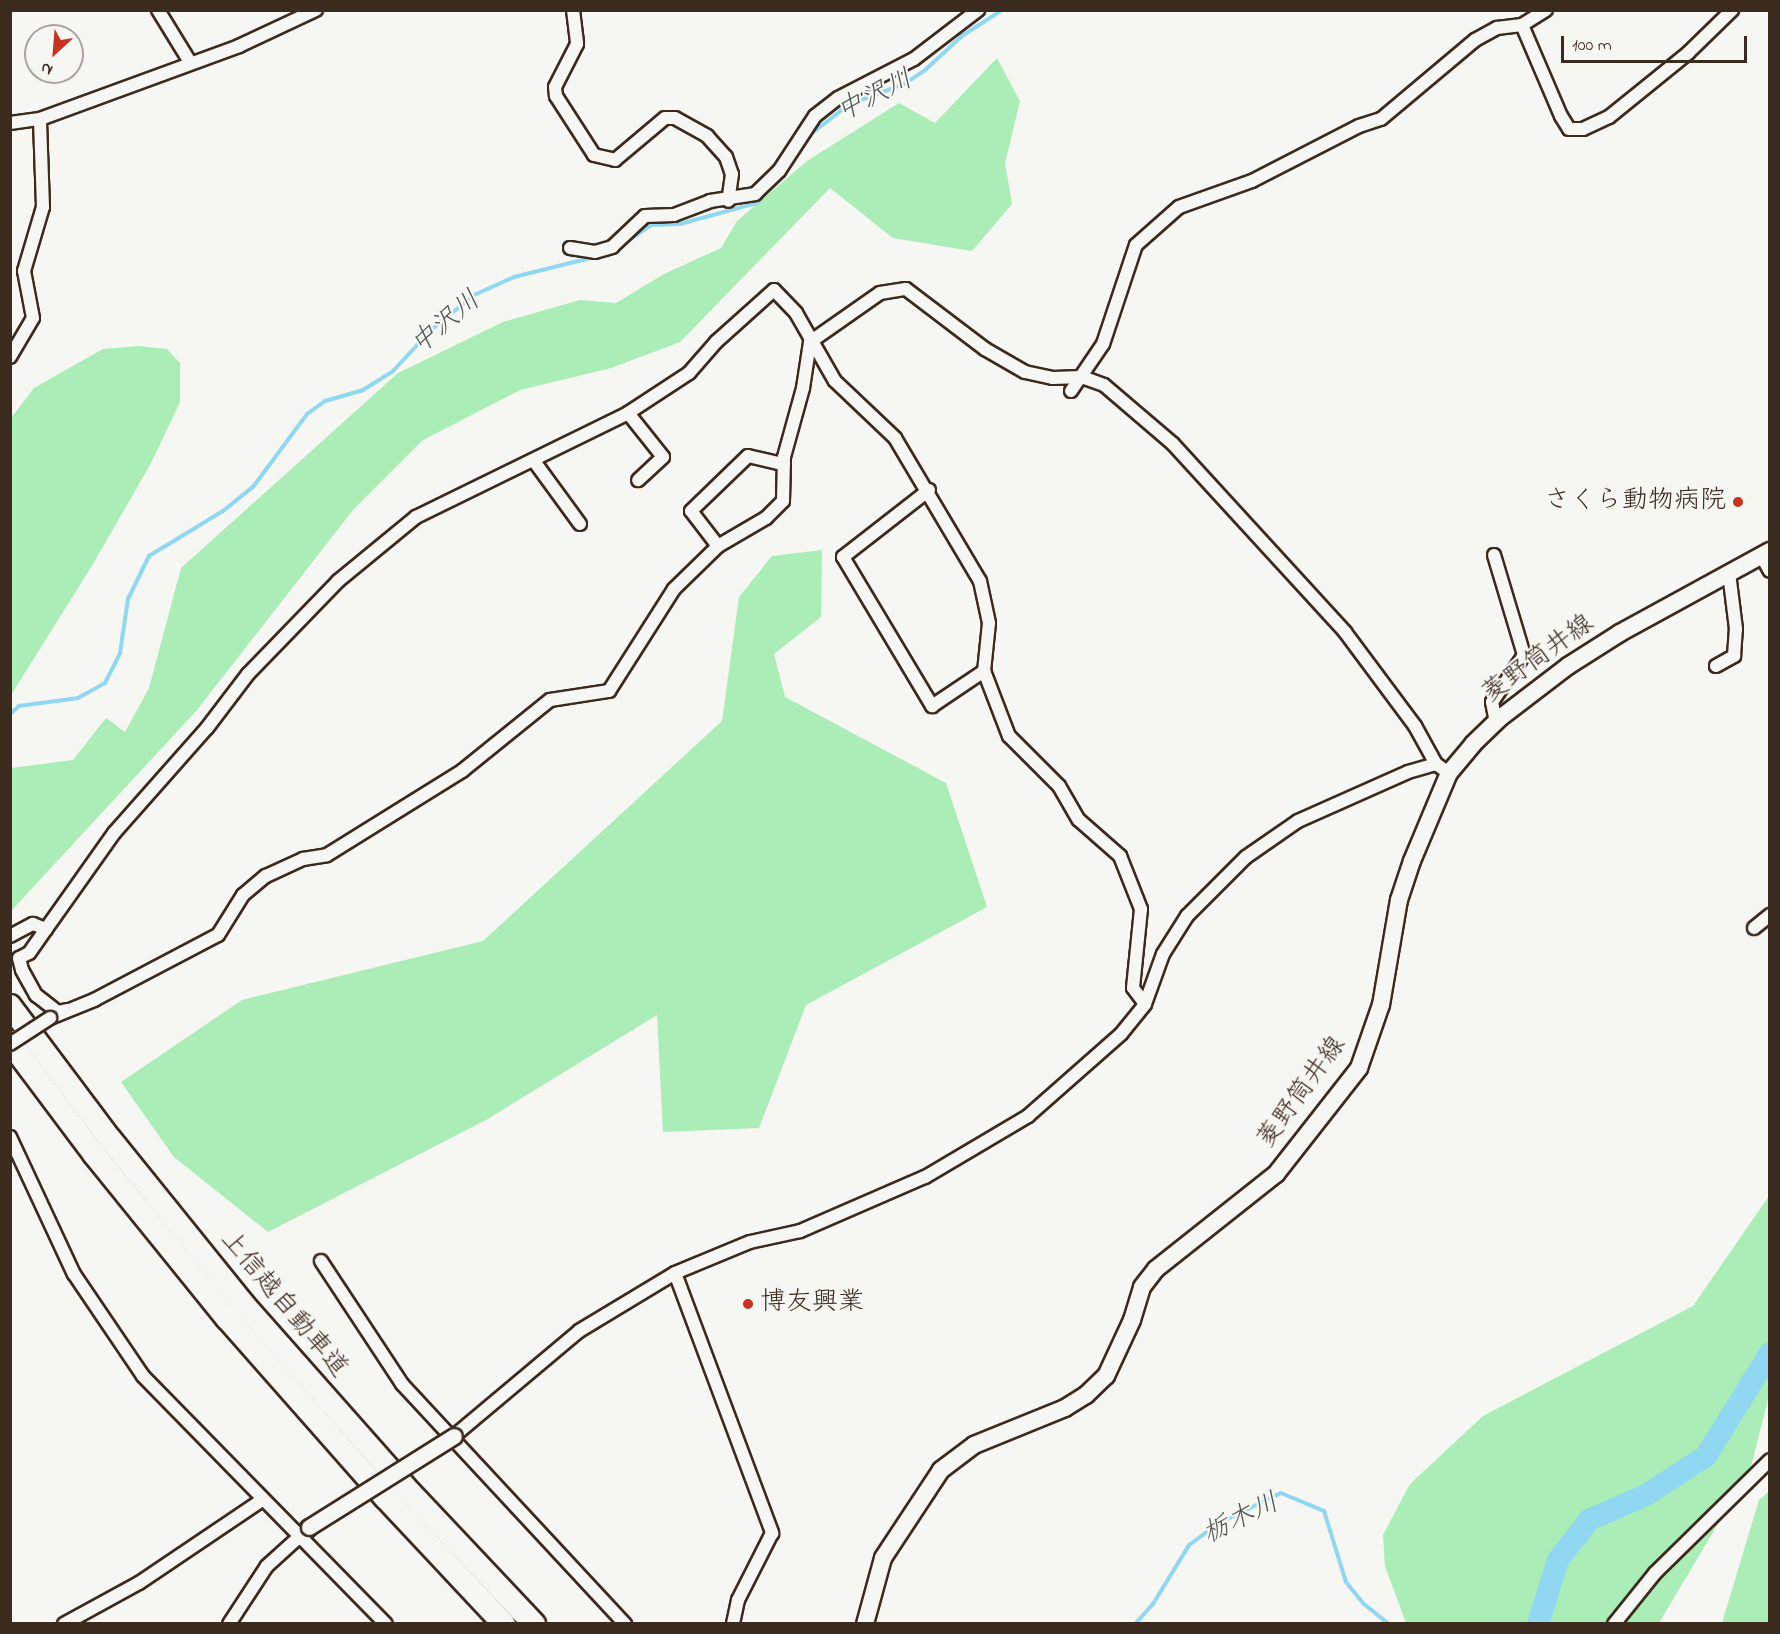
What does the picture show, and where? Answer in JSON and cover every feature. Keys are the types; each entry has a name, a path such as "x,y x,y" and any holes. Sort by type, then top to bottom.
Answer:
{"highway":[{"name":"上信越自動車道","path":"10,1006 110,1139 244,1305 403,1485 534,1623"},
{"name":"上信越自動車道","path":"10,1043 101,1164 227,1318 377,1489 504,1623"}],"main road":[{"name":"菱野筒井線","path":"864,1623 883,1558 941,1470 974,1445 1065,1408 1086,1395 1109,1370 1142,1287 1156,1269 1276,1174 1359,1068 1381,1005 1399,900 1442,769 1496,722 1568,666 1620,633 1765,553"}],"street":[{"path":"158,10 190,62"},
{"path":"10,123 40,119 190,62 239,46 316,10"},
{"path":"573,10 577,44 555,87 556,96 594,155 603,160 615,160 665,118 675,118 707,136 726,157 732,174 728,201"},
{"path":"570,248 595,252 612,247 645,216 674,214 710,201 728,201 755,194 768,186 806,127 838,98 914,59 978,10"},
{"path":"1071,391 1103,344 1136,245 1156,224 1179,207 1252,182 1359,126 1381,118 1474,40 1497,28 1522,25 1546,10"},
{"path":"1522,25 1561,116 1569,129 1583,129 1609,117 1688,53 1732,10"},
{"path":"10,357 33,318 24,271 43,207 40,119"},
{"path":"10,1043 50,1018 94,1000 218,935 243,895 266,876 303,859 327,855 462,771 550,699 609,691 674,589 718,546 766,518 783,501 784,464 810,342 880,293 906,288 985,349 1025,372 1053,378 1082,377 1104,385 1173,444 1330,614 1415,726 1442,769 1408,772 1298,821 1246,858 1187,916 1163,954 1145,1004 1106,1048 1028,1116 951,1164 800,1231 750,1242 675,1273 579,1331 454,1436 304,1532 267,1566 229,1623"},
{"path":"94,1000 58,1012 36,995 19,958 29,953 114,833 207,728 248,674 338,581 416,517 628,413 689,373 716,342 774,290 796,313 810,342 835,381 895,438 929,490 980,581 989,623 984,671 1018,749 1059,786 1079,820 1120,856 1141,909 1133,988 1145,1004"},
{"path":"628,413 663,458 638,480"},
{"path":"718,546 691,511 748,456 784,464"},
{"path":"534,461 580,524"},
{"path":"929,490 843,557 932,706 984,671"},
{"path":"1765,553 1770,571"},
{"path":"1494,555 1524,656 1492,702 1496,722"},
{"path":"1716,666 1734,656 1736,629 1729,573"},
{"path":"1754,928 1770,915"},
{"path":"10,936 33,924 46,929"},
{"path":"10,1137 74,1274 137,1367 262,1500 304,1532 386,1623"},
{"path":"321,1261 402,1384 454,1436 625,1623"},
{"path":"675,1273 772,1533 738,1600 733,1623"},
{"path":"1614,1623 1655,1573 1770,1460"},
{"path":"64,1623 139,1583 262,1500"}],"green space":[{"path":"997,58 1020,101 1005,163 1012,204 972,251 893,238 830,188 680,342 611,368 520,390 423,440 353,510 197,710 11,911 11,768 73,760 106,718 125,732 149,688 181,568 398,373 503,322 580,300 616,303 664,274 721,248 737,221 807,161 899,103 935,123"},
{"path":"139,346 167,349 180,363 180,402 150,465 93,564 11,695 11,418 34,388 103,349"},
{"path":"822,550 821,617 774,654 785,697 946,783 987,907 806,1005 759,1128 663,1132 657,1015 486,1120 268,1232 174,1157 121,1082 242,1000 483,941 722,721 739,597 772,556"},
{"path":"1769,1196 1769,1396 1750,1470 1659,1623 1406,1623 1385,1566 1383,1535 1410,1484 1483,1416 1693,1306"},
{"path":"1769,1491 1769,1623 1722,1623 1759,1500"}],"waterway":[{"name":"中沢川","path":"806,138 848,105 904,84 924,71 962,36 1002,10"},
{"name":"中沢川","path":"616,249 651,225 680,224 757,203 770,187"},
{"name":"中沢川","path":"10,714 19,706 78,698 105,683 120,653 128,599 149,556 223,511 253,487 307,414 325,401 363,390 393,371 432,329 474,295 514,277 595,257"},
{"name":"栃木川","path":"1538,1624 1558,1560 1589,1520 1646,1495 1706,1456 1770,1353"},
{"name":"栃木川","path":"1135,1624 1153,1604 1189,1545 1219,1523 1281,1493 1324,1511 1346,1582 1364,1604 1389,1624"}],"place":[{"name":"さくら動物病院","path":"1738,502"},
{"name":"博友興業","path":"748,1304"}]}
